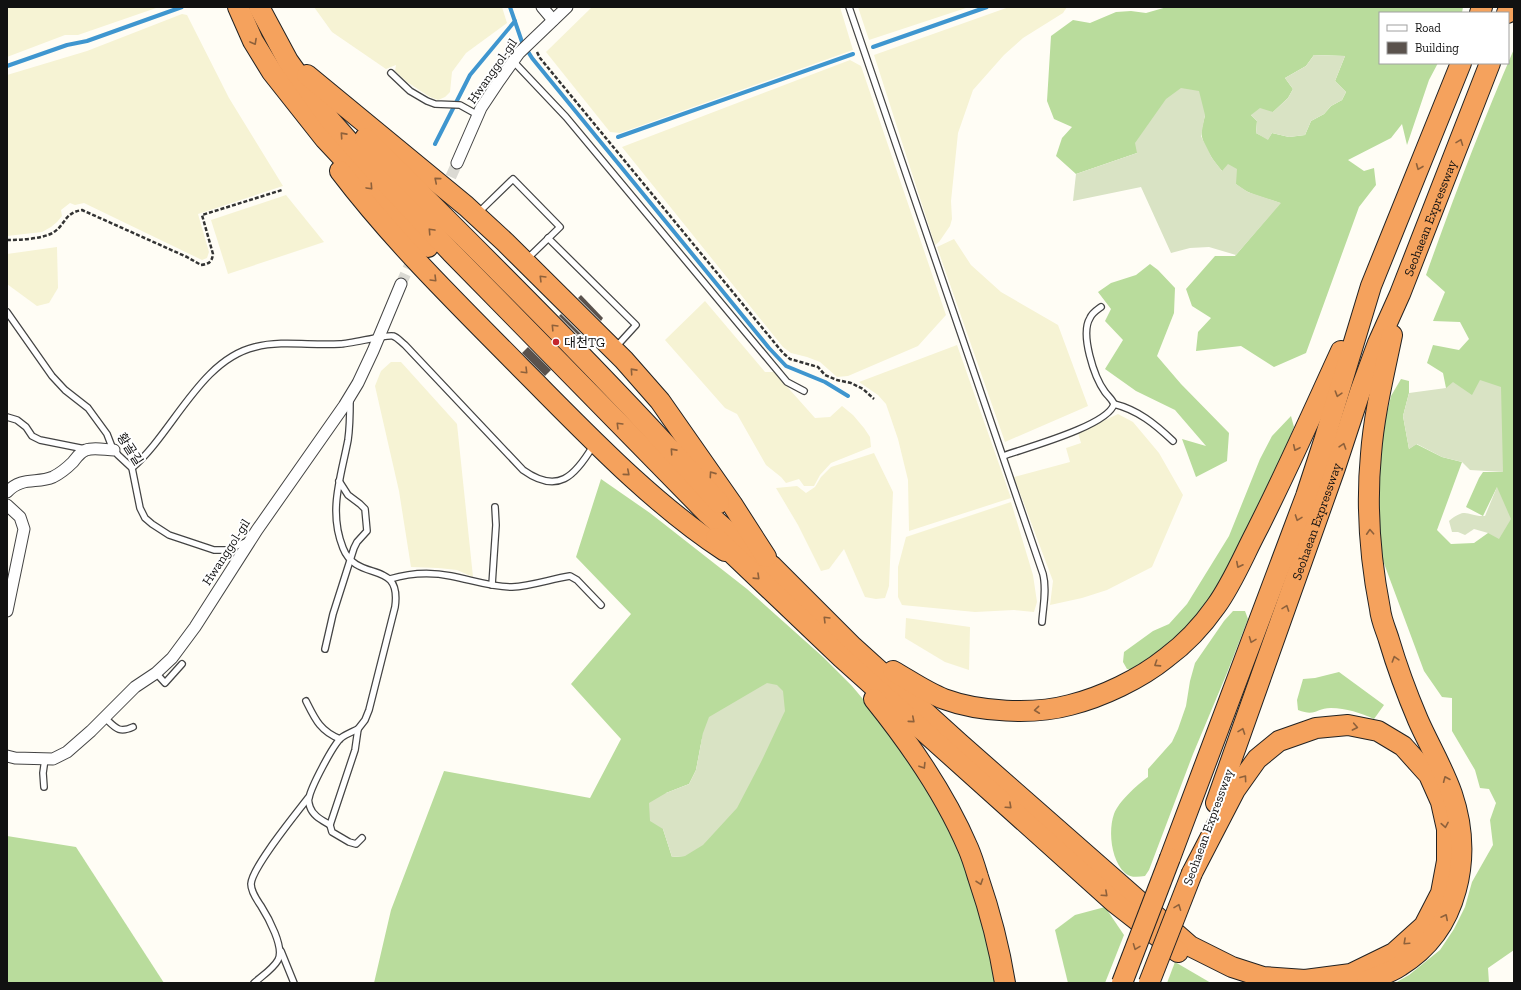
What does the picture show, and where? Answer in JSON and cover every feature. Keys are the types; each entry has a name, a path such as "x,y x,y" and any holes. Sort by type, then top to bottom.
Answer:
{"highway":[{"path":"238,7 253,41 299,119 362,200 423,268 616,463 700,535 740,561"},
{"path":"259,7 288,61 330,120 375,170 451,252 707,514 743,545 772,566"},
{"path":"288,61 386,141 432,176 476,215 525,261 613,350 660,401 732,504 772,566 847,652 1114,902 1187,959 1226,979 1239,983"},
{"name":"Seohaean Expressway","path":"1149,983 1192,873 1336,468 1360,392 1490,64"},
{"name":"Seohaean Expressway","path":"1122,983 1306,496 1371,286 1458,71"},
{"path":"272,72 325,139 400,219 479,297 688,512 740,561 847,652 959,743 1190,946 1232,967 1263,977 1305,980 1351,974 1394,953 1424,926 1441,893 1447,861 1447,829 1441,802 1429,775 1403,746 1378,731 1348,725 1316,728 1279,741 1257,760 1235,790 1192,873"},
{"path":"847,652 944,699 976,707 1008,712 1069,706 1135,679 1166,659 1195,633 1216,606 1232,580 1264,516 1371,286"},
{"path":"1362,983 1400,966 1423,948 1443,922 1455,896 1462,859 1460,825 1452,793 1434,751 1418,720 1397,668 1380,612 1371,558 1369,516 1371,454 1380,390 1400,294"},
{"path":"847,652 940,793 965,842 985,898 1000,948 1005,983"}],"street":[{"path":"542,7 553,20"},
{"name":"Hwanggol-gil","path":"457,164 481,108 516,57 567,7"},
{"name":"Hwanggol-gil","path":"7,756 53,759 67,752 91,731 135,687 156,673 172,658 195,627 251,539 358,383 401,284"},
{"path":"7,492 19,484 31,480 44,480 61,473 80,453 87,449 114,450"},
{"path":"7,505 20,517 24,529 7,612"}],"lane":[{"path":"849,7 1003,456 1044,581 1042,622"},
{"path":"516,57 787,382 804,391"},
{"path":"391,74 410,90 427,101 436,104 455,105 468,108 478,115"},
{"path":"476,215 513,179 560,227 525,261"},
{"path":"548,238 636,325 613,350"},
{"path":"1101,307 1094,312 1086,328 1088,347 1096,373 1104,391 1114,404 1127,407 1142,415 1157,426 1173,441"},
{"name":"황골길","path":"7,312 52,376 65,390 88,408 98,419 108,434 114,450 132,468 140,508 145,518 169,535 214,550 227,550 251,539"},
{"path":"132,468 156,444 192,394 202,383 223,362 237,353 255,347 281,343 355,343 388,335 394,336 404,345 486,432 523,470 530,475 553,482 564,480 577,470 596,442"},
{"path":"350,396 350,423 336,494 338,530 343,549 350,560 359,567 384,575 390,579 397,594 369,710 365,720 358,730 355,750 330,825 332,832 349,842 356,844 362,838"},
{"path":"1003,456 1071,433 1095,423 1108,414 1114,404"},
{"path":"7,417 17,420 26,427 32,436 40,440 87,449"},
{"path":"325,649 333,614 350,560 357,542 367,531 365,509 348,495 339,482"},
{"path":"492,585 496,525 495,507"},
{"path":"390,579 404,575 424,574 451,576 492,585 513,587 570,576 577,580 601,605"},
{"path":"156,673 165,683 182,664"},
{"path":"306,701 317,723 325,731 340,739"},
{"path":"104,717 118,730 126,730 133,727"},
{"path":"294,983 266,915 254,894 251,885 253,877 267,852 308,798 325,761 340,739 348,733 358,730"},
{"path":"44,787 43,773 45,759"},
{"path":"308,798 313,812 330,825"},
{"path":"254,983 276,964 280,958 280,949"}],"path":[{"path":"531,41 540,58 783,353 790,359 818,367 825,375 837,380 851,382 863,389 874,399"},
{"path":"7,240 41,237 53,233 68,215 82,210 201,265 208,264 212,260 213,254 202,215 282,190"}],"shaded area":[{"path":"7,7 159,7 78,35 65,35 7,57"},
{"path":"314,7 502,7 507,23 466,53 452,72 450,92 445,97 438,100 430,97 407,82 395,71 396,65 386,69 332,32"},
{"path":"592,7 840,7 853,50 620,133 610,132 546,52"},
{"path":"858,7 969,7 869,40"},
{"path":"1009,7 1067,7 1063,13 1023,38 1004,55 973,90 958,133 951,201 952,219 950,226 939,242 935,245 874,55"},
{"path":"182,14 187,15 229,98 283,186 198,214 209,252 207,258 202,260 84,203 75,205 70,203 61,210 62,216 57,222 42,232 7,236 7,75 87,51"},
{"path":"850,60 861,66 946,315 918,346 848,376 837,377 820,362 791,353 783,347 622,147"},
{"path":"286,195 324,242 228,274 211,220"},
{"path":"954,239 971,265 1001,292 1058,325 1088,406 1005,442 937,247"},
{"path":"57,247 58,288 49,303 37,306 7,284 7,254"},
{"path":"705,301 765,372 774,372 815,418 830,417 842,406 853,415 864,428 870,437 871,447 831,463 820,475 814,486 804,486 799,479 786,483 766,465 737,414 725,408 665,340"},
{"path":"957,345 1011,498 909,531 908,480 898,439 886,404 878,395 859,382"},
{"path":"391,362 401,362 457,424 473,577 457,570 411,567 399,491 375,386 381,371"},
{"path":"1118,414 1133,422 1159,453 1183,495 1152,567 1107,590 1082,598 1050,605 1053,581 1014,477 1070,462 1066,448 1081,443 1078,433"},
{"path":"874,453 893,492 889,586 885,598 876,599 865,597 844,549 829,569 821,571 798,525 776,488 797,486 806,493 815,487 821,477 831,467"},
{"path":"1011,502 1033,575 1037,602 1034,612 1014,610 975,612 902,605 898,597 898,567 906,537"},
{"path":"906,618 970,627 969,670 945,662 905,638"}],"green space":[{"path":"1167,7 1463,7 1462,12 1379,12 1379,64 1437,64 1429,80 1407,145 1402,124 1391,138 1348,160 1364,171 1374,168 1376,185 1359,207 1306,353 1274,367 1241,346 1196,351 1198,332 1211,318 1192,306 1186,289 1215,256 1235,256 1280,203 1248,192 1234,183 1220,169 1208,152 1202,137 1205,115 1137,153 1076,174 1056,156 1062,138 1072,127 1054,119 1047,101 1051,36 1073,20 1090,23 1116,12 1131,11 1146,13","holes":["1314,55 1345,56 1335,81 1346,92 1342,100 1331,106 1324,114 1311,121 1305,135 1289,137 1272,133 1268,139 1256,133 1257,121 1251,115 1273,112 1288,98 1293,89 1285,78 1306,66"]},
{"path":"1514,49 1514,950 1488,968 1489,983 1395,983 1409,975 1440,950 1454,929 1465,907 1472,882 1493,845 1490,820 1496,803 1489,789 1480,788 1475,770 1452,731 1452,698 1442,697 1424,671 1379,550 1376,509 1381,439 1391,396 1401,379 1409,381 1409,393 1403,416 1409,449 1416,444 1442,457 1462,462 1437,530 1451,544 1474,543 1488,533 1497,487 1483,516 1466,507 1483,472 1502,472 1472,396 1446,388 1443,373 1427,363 1433,345 1459,350 1469,339 1460,322 1433,321 1445,292 1426,275 1468,161"},
{"path":"1314,55 1345,56 1335,81 1346,92 1342,100 1331,106 1324,114 1311,121 1305,135 1289,137 1272,133 1268,140 1256,133 1257,121 1251,115 1260,108 1273,112 1288,98 1293,89 1285,78 1306,66"},
{"path":"1181,88 1199,91 1205,115 1201,136 1212,158 1222,171 1228,164 1237,169 1236,184 1248,192 1281,203 1236,255 1209,247 1190,248 1171,253 1141,187 1073,201 1076,174 1137,153 1135,143 1166,99"},
{"path":"1150,264 1158,270 1175,288 1174,313 1157,356 1181,384 1229,433 1227,461 1196,477 1182,439 1206,446 1175,410 1136,391 1105,369 1123,340 1105,321 1111,309 1098,292 1111,283 1136,275"},
{"path":"1480,380 1501,387 1503,472 1470,470 1462,462 1442,457 1417,444 1409,449 1403,416 1409,393 1446,388 1453,382 1472,395"},
{"path":"1291,416 1294,427 1272,482 1247,535 1202,613 1166,648 1133,670 1127,669 1123,662 1124,652 1153,631 1169,624 1187,604 1229,536 1260,459 1272,436"},
{"path":"601,479 650,513 747,589 823,657 852,686 878,717 930,790 968,867 998,983 374,983 391,910 444,771 590,798 621,739 571,684 631,614 576,557","holes":["703,733 685,856 672,857 663,829 666,793 689,784 696,770"]},
{"path":"1497,487 1511,519 1499,539 1488,533 1474,529 1465,535 1458,532 1452,532 1449,521 1460,514 1467,513 1485,516"},
{"path":"1233,611 1245,611 1248,619 1227,673 1193,754 1149,870 1145,876 1129,876 1120,867 1112,845 1111,829 1114,814 1124,799 1148,777 1148,769 1172,742 1186,706 1190,681 1195,663 1224,621"},
{"path":"1339,672 1384,705 1374,719 1359,713 1342,709 1326,708 1309,713 1298,710 1297,700 1303,679 1315,678"},
{"path":"767,683 777,685 783,691 785,711 737,808 703,845 685,856 672,857 663,829 650,821 649,803 666,793 689,784 696,770 703,733 709,717"},
{"path":"7,836 76,847 164,983 7,983"},
{"path":"1105,907 1124,935 1105,983 1068,983 1055,930 1075,915"},
{"path":"1175,962 1211,983 1167,983"}],"building":[{"path":"581,295 603,318 601,321 578,298"},
{"path":"561,314 584,337 582,339 559,316"},
{"path":"528,347 551,370 545,376 522,353"}],"waterway":[{"path":"7,66 67,45 87,41 182,7"},
{"path":"510,7 522,42 532,58 769,348 786,366 825,382 848,396"},
{"path":"873,47 987,7"},
{"path":"435,144 470,75 515,21"},
{"path":"618,137 853,54"}],"tunnel":[{"path":"444,192 457,163"},
{"path":"401,284 414,255"}],"place":[{"name":"대천TG","path":"556,342"}]}
